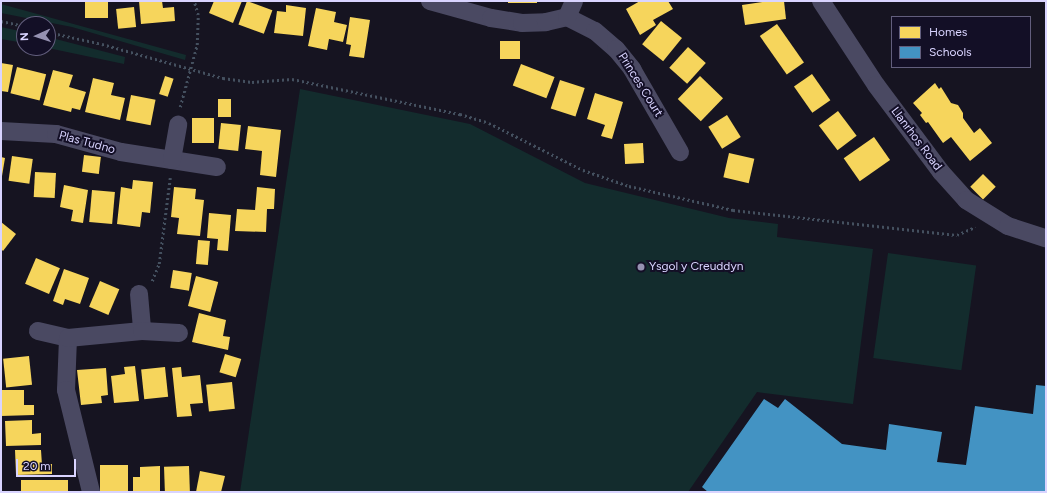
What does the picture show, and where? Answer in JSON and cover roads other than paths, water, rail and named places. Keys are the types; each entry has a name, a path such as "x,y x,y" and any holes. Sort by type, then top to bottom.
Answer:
{"street":[{"path":"430,1 491,18 522,23 546,22 570,9"},
{"name":"Llanrhos Road","path":"821,1 876,86 941,172 966,200 1008,226 1046,238"},
{"name":"Princes Court","path":"570,9 616,49 632,69 680,152"},
{"path":"172,160 178,126"},
{"name":"Plas Tudno","path":"1,132 56,134 121,152 217,167"},
{"path":"139,294 142,331"},
{"path":"38,331 68,338 142,331 179,334"},
{"path":"68,338 66,390 91,492"}],"place":[{"name":"Ysgol y Creuddyn","path":"641,267"}]}
